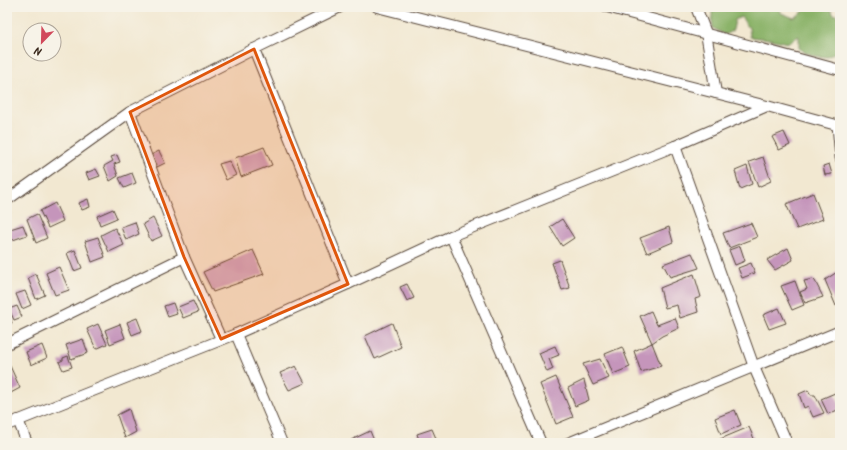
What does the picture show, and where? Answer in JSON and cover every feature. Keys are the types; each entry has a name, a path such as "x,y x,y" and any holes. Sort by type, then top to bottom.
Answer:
{"street":[{"path":"7,200 130,112 340,7"},
{"path":"377,7 767,106 838,126"},
{"path":"607,7 840,70"},
{"path":"696,7 706,33 716,93"},
{"path":"254,49 348,284"},
{"path":"7,425 236,334 451,236 675,146 767,106"},
{"path":"130,112 184,257 221,339"},
{"path":"675,146 754,367 787,443"},
{"path":"451,236 541,443"},
{"path":"7,344 184,257"},
{"path":"568,443 840,331"},
{"path":"236,334 282,443"},
{"path":"18,420 27,443"}],"lane":[{"path":"838,126 838,158 840,163"}],"highlighted area":[{"path":"254,49 348,284 221,339 184,257 130,112"}],"green space":[{"path":"712,7 780,7 781,13 794,18 807,9 806,7 829,7 831,8 833,14 840,16 840,49 828,57 814,56 799,49 799,36 787,43 770,39 750,37 749,28 741,17 735,20 733,30 725,35 713,28"}],"building":[{"path":"784,132 790,145 779,150 772,137"},
{"path":"264,147 272,165 241,177 235,158"},
{"path":"159,151 165,163 157,167 151,155"},
{"path":"117,155 120,162 114,164 118,176 110,181 104,166 113,161 111,157"},
{"path":"763,157 771,181 758,187 749,162"},
{"path":"229,161 236,175 226,180 219,164"},
{"path":"829,164 832,174 825,175 823,166"},
{"path":"747,166 752,184 740,189 735,171"},
{"path":"96,169 100,176 89,180 86,173"},
{"path":"132,173 136,183 124,188 119,178"},
{"path":"813,193 823,219 797,229 786,204"},
{"path":"88,199 90,207 82,210 79,203"},
{"path":"55,203 63,221 48,228 40,211"},
{"path":"113,209 117,218 100,225 97,216"},
{"path":"37,214 47,238 36,243 27,219"},
{"path":"153,218 162,236 151,241 143,224"},
{"path":"562,219 574,238 562,246 550,227"},
{"path":"135,222 139,234 126,240 121,227"},
{"path":"751,223 757,237 729,248 723,233"},
{"path":"23,225 27,235 10,241 7,230"},
{"path":"669,227 673,242 647,253 640,238"},
{"path":"115,228 124,245 109,252 101,235"},
{"path":"98,237 105,257 92,262 85,241"},
{"path":"740,246 745,261 735,265 729,250"},
{"path":"788,248 793,260 775,270 767,260"},
{"path":"75,250 82,268 74,271 67,253"},
{"path":"253,250 264,274 213,292 203,272"},
{"path":"692,253 699,268 670,277 663,264"},
{"path":"560,260 570,288 562,290 552,263"},
{"path":"751,263 755,273 742,278 738,268"},
{"path":"59,267 69,290 55,295 46,273"},
{"path":"837,272 840,278 840,305 836,306 825,280"},
{"path":"36,274 45,295 36,299 28,278"},
{"path":"694,274 701,297 695,299 698,312 680,318 677,305 665,308 660,288"},
{"path":"813,279 823,297 805,303 800,292 807,289 804,281"},
{"path":"795,281 804,305 792,310 781,286"},
{"path":"407,284 414,298 407,301 400,287"},
{"path":"25,291 31,305 22,309 16,294"},
{"path":"193,301 198,312 183,318 178,307"},
{"path":"173,303 177,314 168,317 164,306"},
{"path":"17,306 22,317 14,320 9,309"},
{"path":"779,308 786,323 769,329 763,315"},
{"path":"7,310 12,323 7,325"},
{"path":"651,311 657,325 675,318 679,328 662,336 652,343 640,316"},
{"path":"137,318 142,331 132,335 127,322"},
{"path":"392,323 401,347 375,359 365,336"},
{"path":"98,324 107,344 96,349 87,329"},
{"path":"120,324 125,338 110,344 105,330"},
{"path":"83,339 88,353 71,359 66,345"},
{"path":"652,343 661,366 641,372 634,351"},
{"path":"42,345 47,358 31,365 26,352"},
{"path":"555,346 559,355 549,359 553,369 547,372 539,353"},
{"path":"622,347 630,367 613,374 605,354"},
{"path":"68,356 72,367 63,370 59,362"},
{"path":"600,359 609,378 593,385 583,364"},
{"path":"10,366 20,388 7,395 7,368"},
{"path":"296,366 305,383 289,390 280,373"},
{"path":"556,377 573,417 556,424 540,384"},
{"path":"584,380 589,400 575,406 568,388"},
{"path":"808,390 811,395 815,395 824,413 813,417 808,406 804,408 799,394"},
{"path":"835,393 840,409 828,414 821,399"},
{"path":"129,409 136,432 125,438 117,415"},
{"path":"735,410 741,425 721,434 715,418"},
{"path":"749,427 755,441 752,443 719,443 718,440"},
{"path":"432,429 438,443 420,443 417,434"},
{"path":"370,431 375,443 353,443 351,440"}]}
